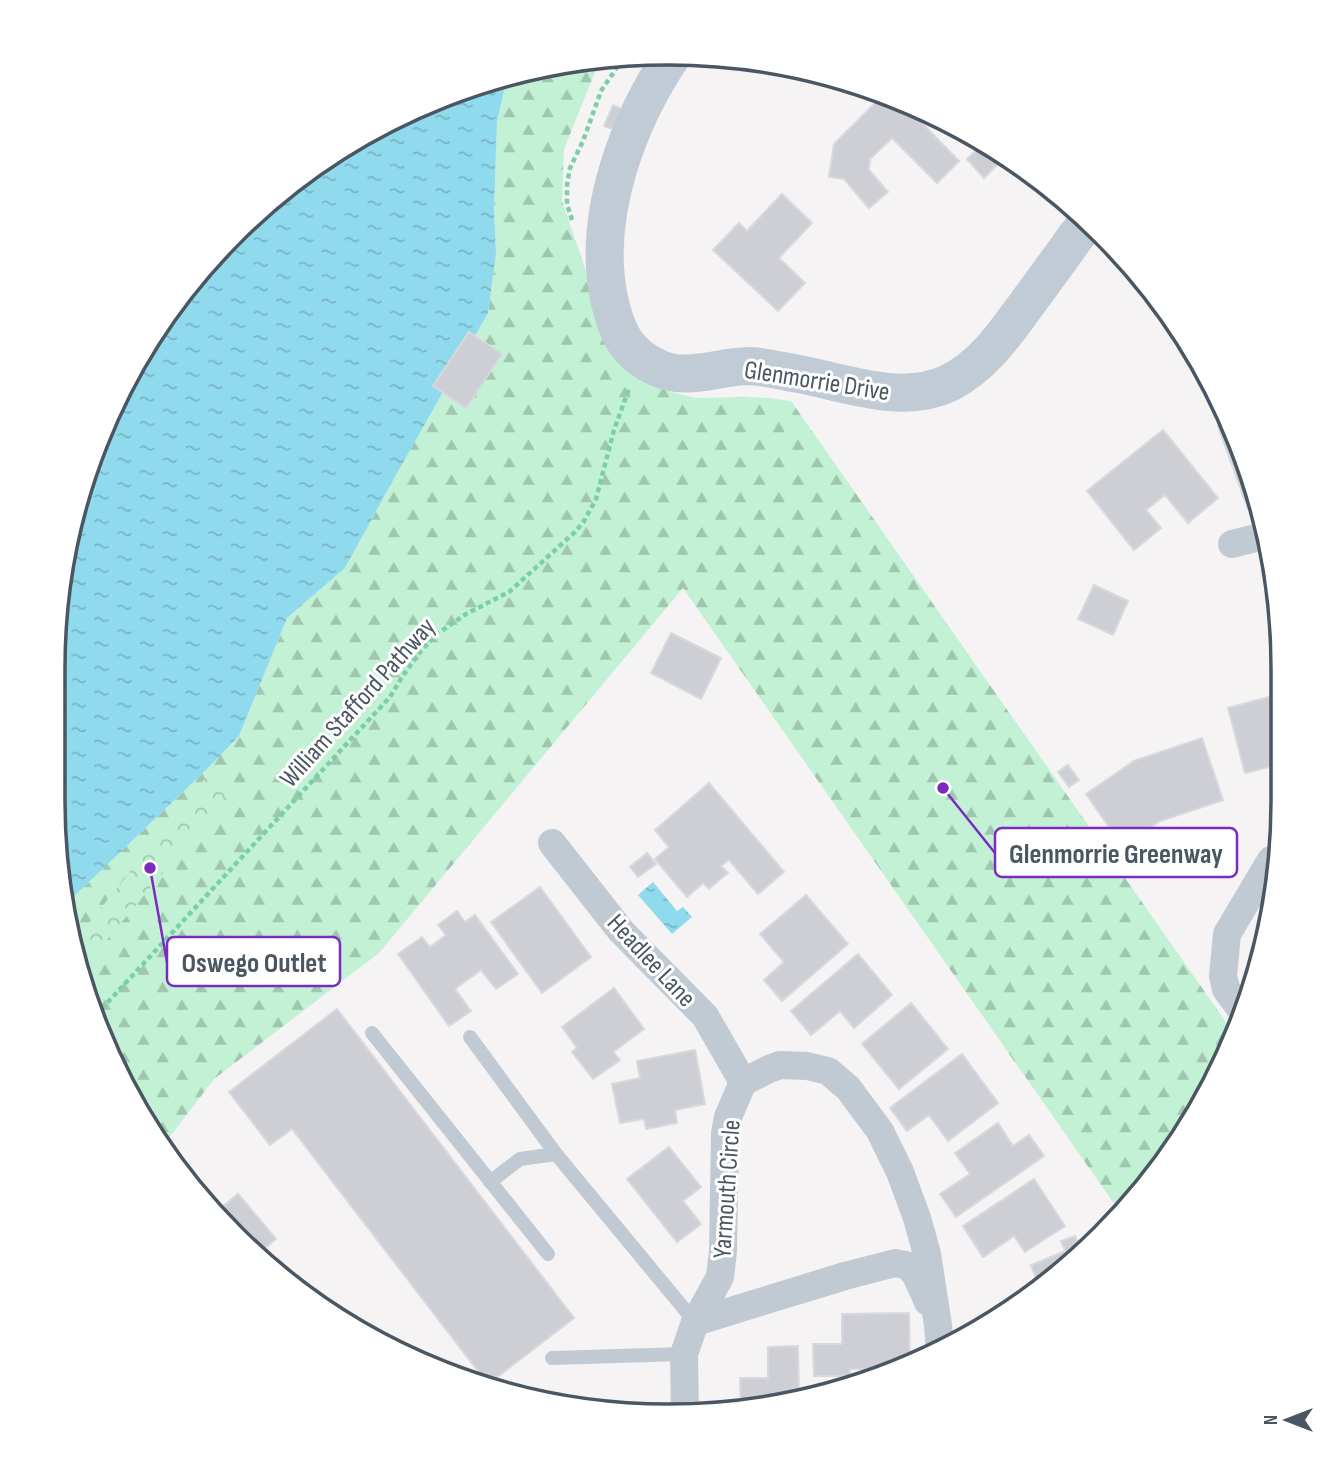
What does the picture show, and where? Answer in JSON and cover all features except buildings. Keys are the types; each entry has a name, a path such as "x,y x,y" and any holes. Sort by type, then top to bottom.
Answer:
{"street":[{"name":"Glenmorrie Drive","path":"666,65 644,106 623,157 610,201 604,260 606,284 621,338 630,350 642,359 668,372 763,367 860,389 894,393 914,393 946,384 979,363 996,346 1082,229"},
{"path":"1232,544 1257,538"},
{"name":"Headlee Lane","path":"552,843 621,931 705,1016 743,1082"},
{"path":"1236,1003 1226,989 1223,975 1227,934 1267,866"},
{"name":"Yarmouth Circle","path":"685,1404 684,1354 695,1322 720,1277 725,1133 728,1117 743,1082 780,1065 807,1066 828,1071 848,1088 880,1131 900,1172 917,1218 944,1336"},
{"path":"695,1322 895,1263 905,1265 915,1273 944,1336"}],"lane":[{"path":"372,1033 548,1255"},
{"path":"470,1037 556,1154 695,1322"},
{"path":"490,1182 520,1159 556,1154"},
{"path":"552,1358 684,1354"}],"path":[{"name":"William Stafford Pathway","path":"102,1008 390,697 414,661 437,634 466,614 509,592 575,532 591,512 596,499 614,430 632,380"}],"green space":[{"path":"596,69 564,149 562,201 596,300 644,381 696,398 746,397 791,401 1228,1025 1209,1068 1170,1136 1116,1206 683,588 379,953 214,1079 168,1139 146,1103 127,1068 97,995 85,957 73,898 239,736 287,618 345,568 488,313 496,254 494,209 497,122 505,87 550,76"},
{"path":"212,770 230,792 87,964 80,934"}],"water":[{"path":"505,87 497,122 494,209 496,254 488,313 345,568 287,618 239,736 73,898 66,840 65,801 66,629 76,550 85,512 111,437 127,401 166,333 214,270 270,214 333,166 401,127"},
{"path":"653,882 677,911 683,907 692,917 672,934 638,895"}],"place":[{"name":"Glenmorrie Greenway","path":"943,788"},
{"name":"Oswego Outlet","path":"150,868"}]}
